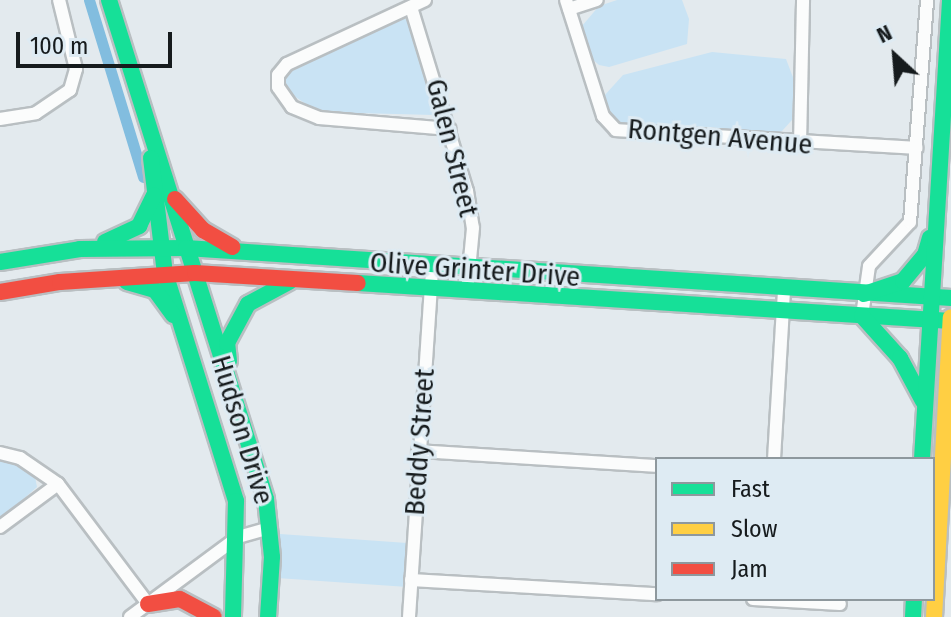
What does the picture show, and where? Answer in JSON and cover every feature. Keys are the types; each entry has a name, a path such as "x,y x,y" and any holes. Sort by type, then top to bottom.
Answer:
{"street":[{"path":"109,0 163,193 215,239 264,255"},
{"path":"425,0 287,64 278,75 278,87 292,107 319,118 450,129"},
{"path":"567,5 597,0"},
{"path":"800,145 803,0"},
{"path":"926,408 900,358 862,316 864,294 877,253 910,222 927,0"},
{"path":"922,457 950,0"},
{"path":"0,119 36,113 70,90 76,69 63,1"},
{"name":"Rontgen Avenue","path":"567,5 603,116 616,130 800,145 916,148"},
{"name":"Galen Street","path":"411,7 450,129 471,212 467,292"},
{"path":"80,249 122,237 139,226 163,193"},
{"name":"Hudson Drive","path":"163,193 195,273 270,528 268,617"},
{"name":"Hudson Drive","path":"163,193 163,260 236,501 238,537 233,617"},
{"path":"864,294 903,281 916,268 936,218"},
{"name":"Olive Grinter Drive","path":"0,292 163,260 186,248 432,268 951,298"},
{"name":"Olive Grinter Drive","path":"0,262 80,249 163,260 195,273 782,312 951,320"},
{"name":"Beddy Street","path":"409,617 432,268"},
{"path":"233,398 227,343 235,323 248,304 298,279"},
{"path":"60,282 139,282 155,290 171,310 195,363"},
{"path":"774,457 784,290"},
{"path":"935,599 951,320"},
{"path":"945,419 951,399"},
{"path":"418,451 655,466"},
{"path":"0,453 20,458 58,484 148,604"},
{"path":"0,527 58,484"},
{"path":"130,617 238,537 270,528"},
{"path":"411,580 655,594"},
{"path":"148,604 180,599 214,617"},
{"path":"775,601 840,607"}],"shaded area":[{"path":"617,0 682,0 689,19 687,44 609,67 599,65 591,58 582,26 599,6"},
{"path":"401,17 412,22 439,109 434,115 318,112 288,92 284,82 294,64"},
{"path":"712,52 786,59 794,80 792,120 782,131 768,136 619,125 611,118 604,96 623,75"},
{"path":"0,459 34,472 37,487 0,520"},
{"path":"280,534 411,543 408,587 277,578"}],"waterway":[{"path":"89,0 143,177"}],"traffic: fast":[{"path":"109,0 266,499 272,557 268,617"},
{"path":"922,457 950,0"},
{"path":"151,158 165,273 236,501 233,617"},
{"path":"105,242 139,226 154,195"},
{"path":"864,294 903,281 925,255 930,238"},
{"path":"0,262 80,249 186,248 951,298"},
{"path":"127,282 155,290 173,315"},
{"path":"229,361 227,343 248,304 289,282"},
{"path":"358,283 951,321"},
{"path":"862,316 900,358 923,401"},
{"path":"913,617 914,601"}],"traffic: slow":[{"path":"935,599 951,317"},
{"path":"934,617 935,601"}],"traffic: jam":[{"path":"175,199 203,230 233,247"},
{"path":"0,292 60,282 195,273 358,283"},
{"path":"148,604 180,599 214,617"}]}
